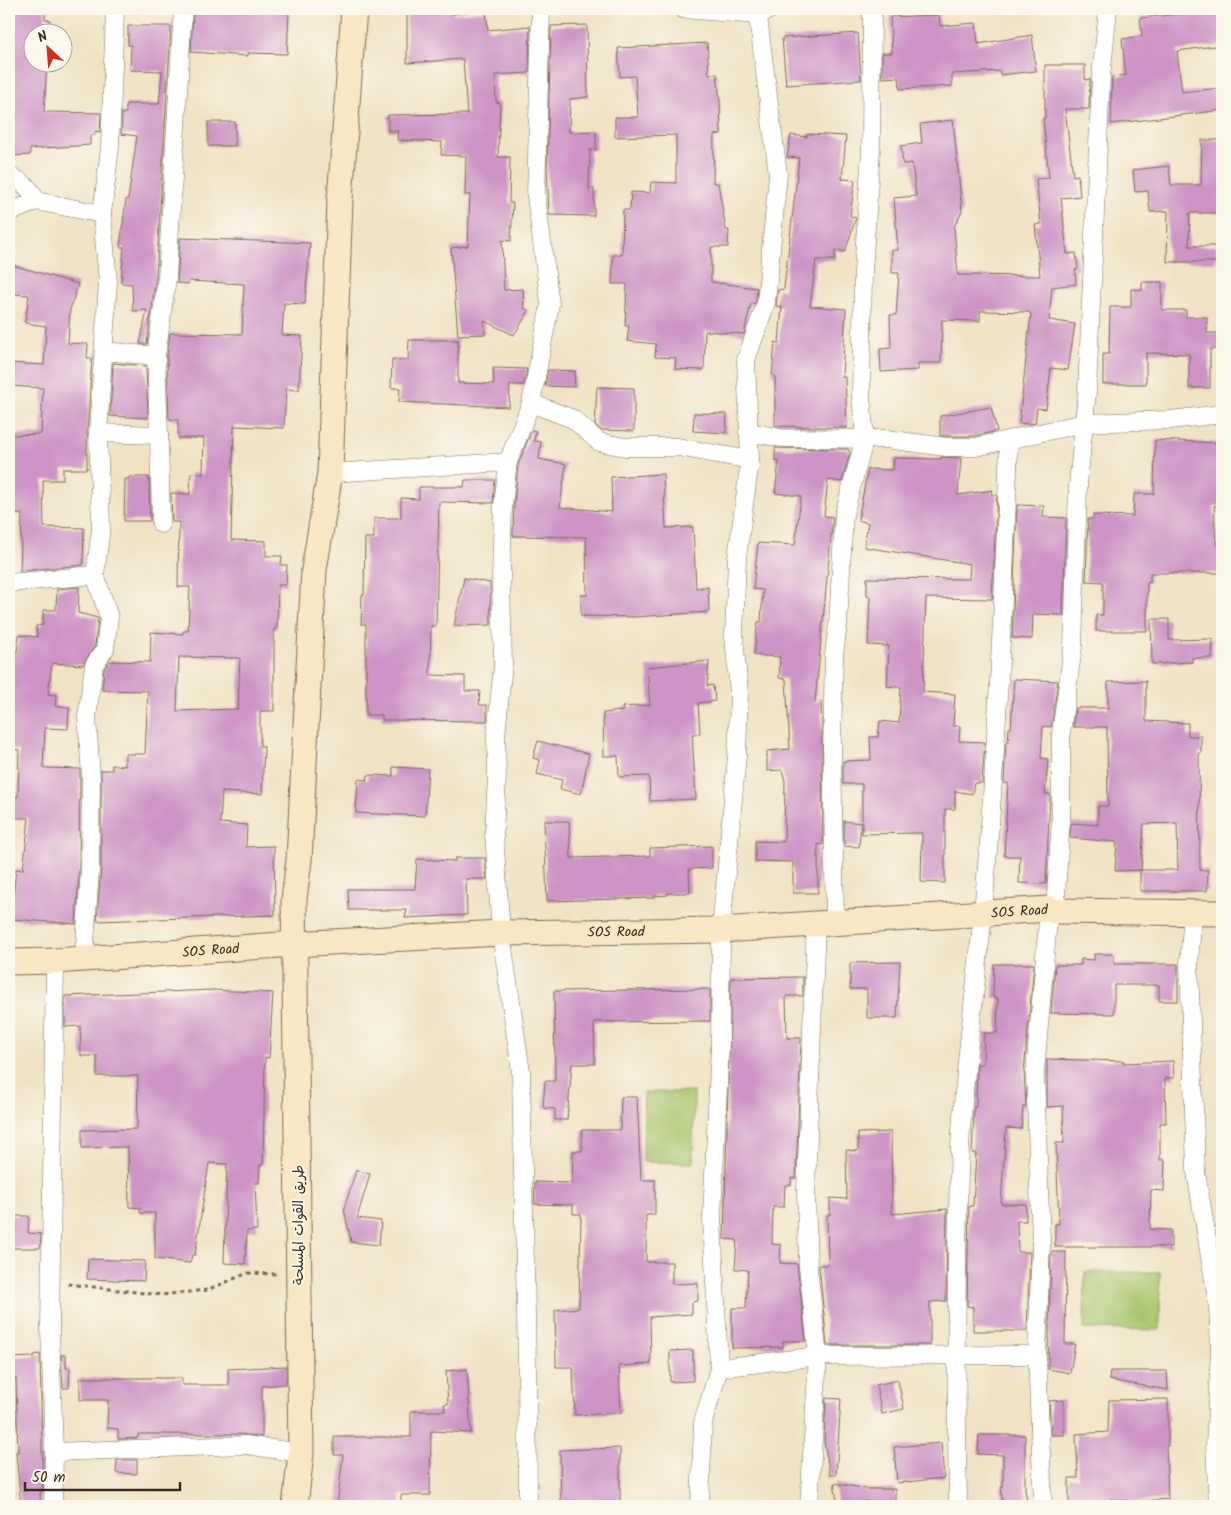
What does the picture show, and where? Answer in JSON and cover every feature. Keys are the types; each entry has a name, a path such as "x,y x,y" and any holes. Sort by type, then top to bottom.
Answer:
{"street":[{"path":"84,958 90,869 91,778 87,717 94,665 105,648 109,618 95,575 101,528 98,433 108,282 102,214 110,147 115,9"},
{"path":"160,524 156,356 167,278 183,9"},
{"name":"طريق القوات المسلحة","path":"296,1506 301,1453 294,899 299,860 314,570 330,472 340,199 354,9"},
{"path":"528,1506 528,1363 524,1269 521,1072 501,933 494,834 497,776 496,736 503,664 501,581 504,504 508,462 531,403 550,304 536,196 541,9"},
{"path":"683,9 762,11 778,174 766,303 746,360 750,460 737,558 734,636 739,692 736,776 721,930 720,1044 712,1218 719,1368 703,1423 700,1506"},
{"path":"809,1506 818,1356 808,1268 806,1189 826,922 834,655 838,624 844,514 865,438 861,396 861,368 863,272 871,150 872,9"},
{"path":"1043,1506 1037,1355 1041,1243 1035,1072 1060,818 1061,733 1073,647 1078,485 1084,423 1101,78 1108,9"},
{"path":"9,177 18,180 30,189 36,201"},
{"path":"9,213 36,201 102,214"},
{"path":"104,351 156,356"},
{"path":"531,403 573,419 599,442 625,447 678,447 750,460"},
{"path":"748,432 781,438 865,438 946,447 976,447 1084,423 1170,420 1222,414"},
{"path":"98,433 159,435"},
{"path":"958,1506 957,1354 960,1146 972,1006 983,913 1004,591 1009,440"},
{"path":"330,472 508,462"},
{"path":"9,583 95,575"},
{"name":"SOS Road","path":"9,962 55,961 294,944 501,933 721,930 826,922 1052,910 1222,913"},
{"path":"1193,913 1189,963 1196,1172 1218,1305 1220,1350 1215,1446 1218,1506"},
{"path":"53,1506 54,1452 50,1329 55,961"},
{"path":"719,1368 818,1356 1037,1355"},
{"path":"54,1452 246,1445 301,1453"}],"path":[{"path":"52,1282 161,1295 207,1290 248,1273 298,1275"}],"green space":[{"path":"644,1092 694,1092 693,1163 643,1162"},
{"path":"1085,1272 1160,1272 1160,1330 1084,1329"}],"building":[{"path":"9,9 45,9 45,19 50,20 50,22 22,22 22,72 46,72 44,112 101,113 100,132 95,131 95,135 90,135 90,145 30,149 30,155 9,156 12,62 9,62"},
{"path":"193,9 285,9 285,12 289,12 287,54 248,53 248,56 191,52"},
{"path":"407,9 453,9 453,14 486,11 488,30 530,26 529,73 495,75 496,102 500,103 498,157 510,157 509,203 513,203 511,241 502,240 504,290 523,289 524,308 529,311 514,335 484,321 485,334 458,335 451,248 468,246 470,195 465,195 466,156 441,155 442,142 397,140 398,131 388,131 388,115 467,114 463,59 407,63"},
{"path":"1222,10 1222,45 1177,51 1182,92 1221,88 1222,110 1111,124 1112,77 1126,75 1122,39 1142,36 1140,18"},
{"path":"939,15 940,26 976,23 978,44 1032,35 1036,71 1000,75 1000,71 952,74 952,86 900,89 899,77 882,78 882,53 892,53 890,17"},
{"path":"587,25 588,97 570,99 569,132 596,131 596,150 590,150 589,189 594,189 594,216 549,215 547,165 551,26"},
{"path":"128,26 171,26 156,277 147,344 140,344 147,310 133,311 132,284 121,283 124,247 120,247 137,136 121,134 122,113 126,113 126,104 159,104 162,71 130,70 131,45 128,45"},
{"path":"858,33 861,80 786,85 782,38"},
{"path":"707,43 709,74 717,74 720,101 721,134 714,135 713,183 718,183 726,230 729,230 728,247 711,247 711,282 757,288 756,301 754,304 751,303 744,334 705,331 704,370 675,369 676,358 655,357 656,344 627,341 629,326 625,326 627,284 612,284 613,255 622,255 623,210 630,210 631,192 650,193 651,182 676,183 676,135 615,137 615,117 638,117 635,76 620,77 618,48"},
{"path":"1045,65 1085,65 1085,80 1090,79 1089,109 1065,109 1073,176 1078,175 1080,196 1061,198 1067,254 1076,253 1078,269 1075,270 1076,284 1052,287 1049,320 1075,324 1068,370 1051,368 1046,409 1037,408 1035,423 1029,424 1019,423 1031,314 1029,312 980,311 980,321 942,320 941,363 918,363 918,370 881,372 880,349 891,348 890,315 896,315 899,273 892,273 892,250 898,250 894,198 916,196 912,163 903,164 901,146 922,143 920,124 953,120 962,211 954,227 958,275 1040,276 1035,225 1041,224 1036,179 1049,178 1043,118 1045,118"},
{"path":"208,122 235,122 235,146 208,146"},
{"path":"807,134 846,136 842,179 855,180 850,216 856,218 845,252 835,250 835,260 816,260 810,306 846,309 842,377 845,377 847,428 775,426 775,376 772,375 775,342 779,343 782,307 776,306 778,290 784,289 799,158 787,157 791,135 807,137"},
{"path":"1202,140 1222,140 1222,213 1190,213 1189,246 1216,246 1216,262 1167,262 1168,211 1150,212 1148,191 1135,192 1133,170 1169,166 1171,185 1201,185"},
{"path":"180,238 310,243 305,304 284,303 282,335 302,336 299,390 286,389 284,428 234,426 231,540 266,541 266,556 282,556 281,565 287,565 286,585 278,585 277,629 274,629 274,711 260,711 260,746 264,746 262,794 222,792 220,823 247,825 246,847 274,846 275,915 97,921 101,869 101,770 112,770 112,765 125,766 125,754 145,754 148,691 102,690 104,669 110,661 150,662 151,632 183,634 183,631 188,631 190,587 178,587 179,522 172,522 171,493 190,494 191,473 203,474 204,438 178,438 178,420 169,419 167,357 170,333 242,334 244,284 189,281 188,284 177,283","holes":["179,657 240,658 238,709 177,711"]},
{"path":"9,264 78,284 70,310 68,343 88,344 87,358 92,358 87,432 87,469 63,469 63,480 43,480 44,527 84,528 83,565 20,571 22,514 9,515 9,435 41,434 43,388 9,386 9,363 44,365 46,326 25,323 29,295 9,294"},
{"path":"1142,282 1162,282 1162,310 1186,310 1186,317 1207,317 1207,333 1222,333 1222,349 1210,349 1210,388 1189,388 1189,354 1146,353 1146,384 1103,384 1103,354 1109,354 1110,307 1131,307 1131,289 1142,290"},
{"path":"409,340 458,340 458,383 494,384 493,368 527,369 524,385 510,385 509,407 399,402 400,388 391,388 392,359 408,360"},
{"path":"113,363 146,366 148,418 110,416"},
{"path":"548,370 575,371 574,387 545,386"},
{"path":"597,387 634,388 634,431 601,430 595,425"},
{"path":"991,407 997,431 975,436 940,436 940,416"},
{"path":"694,413 727,414 726,433 693,431"},
{"path":"532,430 536,431 534,441 541,442 539,459 566,464 560,507 612,512 611,477 663,474 666,528 693,527 696,588 708,587 709,612 634,617 581,616 581,595 587,595 586,537 513,536 518,465"},
{"path":"1155,440 1221,443 1222,506 1214,506 1216,545 1222,545 1222,573 1150,573 1150,583 1147,582 1147,631 1096,631 1096,615 1103,615 1103,582 1086,581 1088,519 1093,519 1093,515 1133,516 1134,494 1154,494"},
{"path":"775,448 848,449 850,453 842,482 828,480 824,516 833,517 815,702 821,701 822,725 823,845 818,844 818,893 793,893 793,862 755,861 755,841 784,842 785,781 782,770 767,771 767,751 790,749 786,679 779,678 780,657 754,655 758,622 761,622 763,590 753,589 758,543 795,545 801,496 775,493 779,461 775,460"},
{"path":"941,457 961,458 958,495 993,490 991,494 997,495 992,599 926,598 923,692 955,694 953,726 960,726 959,741 985,742 982,783 974,783 972,794 955,791 955,809 945,809 945,883 921,882 922,833 862,834 862,784 843,784 843,761 871,760 870,737 878,737 880,721 899,723 901,687 887,686 889,646 868,645 870,597 867,596 867,578 969,579 970,564 864,547 868,523 858,520 868,469 893,470 894,458 941,459"},
{"path":"129,477 149,477 150,521 124,521 125,479 129,479"},
{"path":"465,480 495,480 493,503 439,502 436,626 431,626 430,675 465,676 465,691 480,691 479,705 487,705 487,721 382,720 382,715 366,715 366,624 361,624 362,595 364,595 365,538 374,538 374,518 401,518 401,498 419,499 419,487 464,487"},
{"path":"1017,505 1044,506 1043,517 1066,518 1063,615 1033,614 1032,639 1012,638"},
{"path":"464,578 490,583 491,625 454,626"},
{"path":"79,587 78,613 98,618 95,645 83,665 52,663 48,694 56,695 55,706 69,707 68,729 45,728 43,768 80,769 79,869 76,924 11,919 16,869 23,870 29,818 12,818 13,796 18,797 19,750 9,749 10,651 17,652 19,635 37,637 36,626 43,625 43,610 56,610 57,589"},
{"path":"1151,619 1169,619 1169,640 1213,639 1212,658 1192,658 1192,662 1152,664"},
{"path":"709,661 707,686 713,685 715,701 698,703 700,734 692,734 696,799 650,801 649,776 619,777 618,756 604,756 603,713 623,711 622,707 650,705 647,667"},
{"path":"1014,679 1058,681 1051,727 1043,726 1041,758 1048,759 1045,794 1050,794 1046,884 1019,883 1020,856 1004,856 1008,783 1004,783 1006,742 1008,742 1009,728 1011,728"},
{"path":"1146,681 1146,721 1188,723 1188,736 1201,736 1201,753 1199,753 1200,870 1208,870 1207,891 1140,891 1140,870 1115,871 1117,842 1070,838 1071,823 1098,825 1098,806 1108,806 1107,727 1073,727 1075,708 1108,708 1108,682","holes":["1177,823 1178,870 1141,870 1144,824"]},
{"path":"538,741 589,754 581,794 560,789 562,780 537,774 540,760 533,758"},
{"path":"393,767 428,769 425,816 356,813 358,779 367,780 368,775 393,776"},
{"path":"544,821 569,821 571,858 650,856 650,848 712,846 712,868 689,869 690,893 668,893 668,895 654,896 654,898 547,901"},
{"path":"844,821 861,823 859,847 844,846"},
{"path":"455,858 485,858 487,879 466,879 467,915 405,918 407,910 349,910 348,889 415,889 417,859 455,861"},
{"path":"1094,954 1114,954 1114,964 1178,964 1178,1001 1159,1001 1159,985 1114,985 1114,1014 1051,1013 1055,965 1081,965 1081,959 1094,960"},
{"path":"900,962 897,1018 867,1018 867,989 850,989 850,963"},
{"path":"994,964 1034,964 1024,1071 1026,1107 1023,1107 1021,1129 1006,1128 1001,1204 1026,1204 1026,1221 1017,1221 1018,1252 1030,1252 1027,1331 973,1331 973,1307 967,1306 969,1206 973,1206 976,1153 972,1153 977,1064 983,1064 984,1033 997,1033 998,998 993,998"},
{"path":"803,977 803,996 786,996 787,1038 801,1038 796,1178 791,1178 791,1185 785,1185 784,1207 773,1207 772,1244 781,1245 780,1263 797,1264 806,1341 783,1341 783,1347 732,1348 732,1308 746,1308 748,1270 735,1269 737,1240 724,1239 731,978"},
{"path":"710,989 710,1021 594,1022 595,1064 572,1064 567,1120 555,1120 555,1109 543,1108 545,1081 555,1081 554,991"},
{"path":"213,990 273,993 269,1058 265,1057 263,1165 260,1165 259,1183 255,1183 257,1230 247,1231 245,1264 224,1263 227,1164 209,1163 195,1255 192,1255 190,1263 155,1259 155,1213 140,1213 140,1208 129,1207 128,1147 82,1148 82,1130 137,1129 138,1076 97,1076 97,1056 81,1056 80,1026 65,1027 65,996"},
{"path":"1047,1059 1124,1061 1124,1063 1173,1061 1174,1078 1165,1078 1166,1123 1160,1123 1160,1160 1165,1160 1164,1191 1151,1190 1150,1229 1171,1230 1171,1247 1055,1247 1055,1224 1059,1224 1056,1143 1064,1143 1063,1106 1047,1107"},
{"path":"621,1097 637,1097 641,1180 655,1180 655,1215 646,1215 646,1262 672,1262 672,1284 698,1283 698,1301 692,1302 692,1314 650,1317 651,1364 619,1366 621,1413 575,1415 573,1367 556,1367 555,1310 579,1308 581,1214 573,1214 573,1205 534,1204 535,1182 572,1183 573,1151 582,1151 582,1130 620,1130"},
{"path":"891,1132 892,1214 947,1209 946,1301 930,1302 930,1345 827,1345 819,1265 828,1265 827,1215 830,1215 830,1198 847,1199 846,1150 858,1151 858,1133"},
{"path":"356,1170 370,1174 357,1218 381,1221 379,1245 351,1242 344,1209"},
{"path":"10,1216 29,1216 28,1233 41,1234 40,1248 10,1248"},
{"path":"1051,1252 1066,1252 1065,1344 1075,1344 1070,1373 1048,1369"},
{"path":"88,1259 145,1261 144,1281 87,1279"},
{"path":"693,1350 693,1381 670,1382 670,1351"},
{"path":"40,1354 43,1492 40,1492 41,1506 21,1506 16,1452 18,1452 16,1378 12,1379 11,1358 34,1357 34,1355"},
{"path":"61,1355 66,1355 66,1368 70,1368 69,1388 63,1388"},
{"path":"286,1366 286,1384 262,1386 262,1437 240,1434 138,1434 138,1438 118,1439 118,1429 107,1428 108,1400 80,1400 80,1378 182,1378 182,1385 229,1385 228,1369"},
{"path":"467,1369 471,1433 431,1431 430,1495 401,1495 401,1506 337,1506 343,1455 334,1455 334,1437 411,1437 411,1411 445,1411 444,1404 448,1404 446,1371"},
{"path":"1110,1371 1167,1371 1168,1390 1109,1380"},
{"path":"898,1380 904,1409 882,1414 876,1385"},
{"path":"826,1398 841,1399 836,1475 830,1475 824,1441"},
{"path":"1168,1399 1168,1446 1166,1446 1168,1499 1134,1502 1110,1499 1110,1506 1069,1506 1069,1478 1078,1478 1076,1434 1108,1432 1109,1400"},
{"path":"1064,1400 1064,1435 1051,1435 1049,1401"},
{"path":"979,1435 1025,1435 1025,1490 1028,1506 1003,1506 1001,1487 1003,1487 1003,1455 978,1454"},
{"path":"941,1443 944,1478 897,1483 894,1447"},
{"path":"620,1448 620,1506 561,1506 560,1450"},
{"path":"117,1460 137,1460 137,1474 116,1473"},
{"path":"834,1483 868,1489 895,1489 895,1506 868,1506 868,1501 838,1506"}]}
